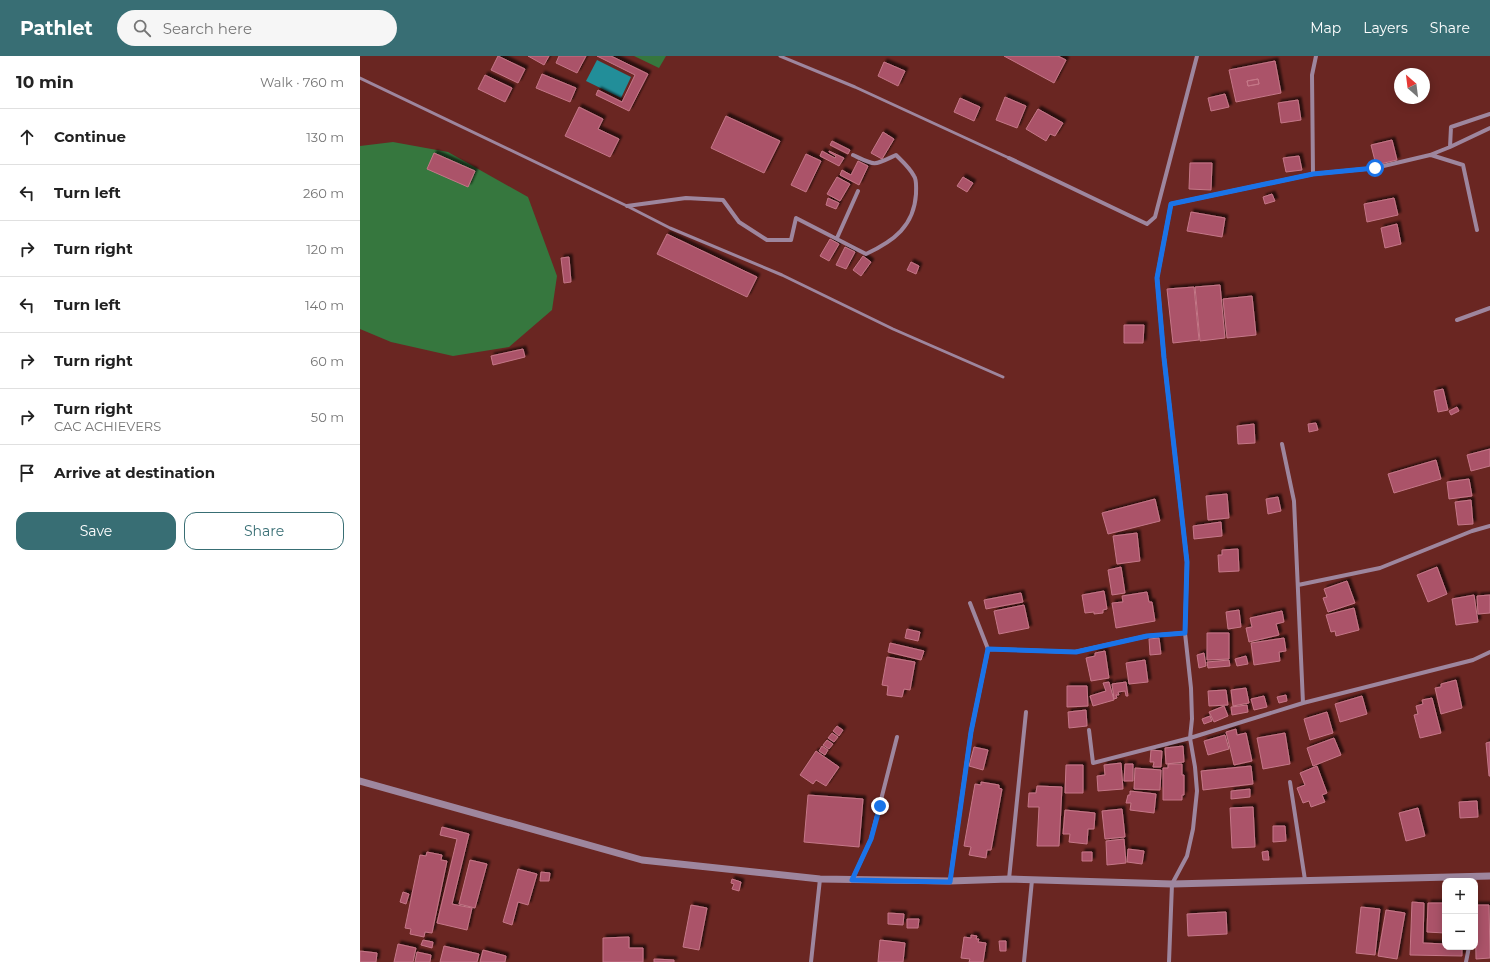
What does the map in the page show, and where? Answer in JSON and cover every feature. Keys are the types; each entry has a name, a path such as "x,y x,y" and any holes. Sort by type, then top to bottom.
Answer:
{"street":[{"path":"1009,158 1146,224 1155,217 1197,56"},
{"path":"1313,174 1312,75 1316,56"},
{"path":"1450,147 1451,127 1490,114"},
{"path":"1169,962 1172,884 1187,856 1193,829 1197,791 1190,738 1192,719 1191,688 1185,633 1187,562 1164,358 1157,278 1171,204 1313,174 1375,168 1430,155 1490,128"},
{"path":"627,206 686,198 723,200 739,222 767,240 790,240 796,218 866,254 881,247 897,235 910,220 915,203 915,176 896,155 872,164 853,155"},
{"path":"1430,155 1463,165 1477,230"},
{"path":"837,238 858,191"},
{"path":"1457,320 1490,308"},
{"path":"1282,444 1294,501 1303,703"},
{"path":"1298,585 1380,568 1472,531 1490,526"},
{"path":"950,882 971,732 988,649 970,603"},
{"path":"988,649 1076,652 1147,636 1185,633"},
{"path":"1089,730 1094,763 1190,738 1303,703 1474,660 1490,652"},
{"path":"1009,879 1026,712"},
{"path":"852,880 871,839 897,737"},
{"path":"360,781 642,860 820,879 950,882 1009,879 1172,884 1305,880 1442,878"},
{"path":"1290,782 1305,880"},
{"path":"1472,878 1490,876"},
{"path":"812,962 820,879"},
{"path":"1024,962 1032,880"},
{"path":"1466,962 1468,950"}],"lane":[{"path":"780,56 855,87 1009,158"},
{"path":"360,78 670,228 782,275 893,329 1003,377"}],"green space":[{"path":"634,56 666,56 659,68"},
{"path":"393,142 448,152 528,197 557,276 552,310 509,347 453,356 391,342 360,329 360,146"}],"water":[{"path":"597,60 631,77 621,98 586,81"}],"building":[{"path":"498,56 525,69 518,83 491,70"},
{"path":"528,56 549,56 544,65"},
{"path":"559,56 586,56 577,73 556,63"},
{"path":"597,56 611,56 648,74 629,111 596,95 598,90 622,102 635,75"},
{"path":"1004,56 1058,56 1066,60 1054,83"},
{"path":"1275,61 1281,93 1236,102 1229,70","holes":["1258,79 1259,84 1248,86 1247,81"]},
{"path":"884,62 905,71 898,86 878,76"},
{"path":"542,74 576,88 570,102 536,88"},
{"path":"485,75 512,88 505,102 478,89"},
{"path":"1258,79 1259,84 1248,86 1247,81"},
{"path":"1225,94 1229,107 1211,111 1208,98"},
{"path":"1005,97 1026,106 1017,128 996,120"},
{"path":"960,98 980,107 974,121 954,112"},
{"path":"1298,100 1301,120 1281,123 1278,103"},
{"path":"579,107 603,119 598,129 619,139 610,157 565,136"},
{"path":"1038,109 1063,123 1055,136 1050,134 1046,141 1026,129"},
{"path":"726,116 780,141 764,173 711,148"},
{"path":"883,132 894,139 882,159 871,153"},
{"path":"1392,140 1397,160 1376,165 1371,145"},
{"path":"832,141 850,150 848,154 830,145"},
{"path":"822,151 835,158 836,156 829,151 844,158 839,166 820,156"},
{"path":"434,153 475,171 468,187 427,169"},
{"path":"806,154 821,161 806,192 791,185"},
{"path":"1299,156 1302,170 1286,172 1283,158"},
{"path":"858,161 868,166 859,185 840,175 842,170 851,175"},
{"path":"1190,163 1212,163 1211,190 1189,189"},
{"path":"837,177 850,184 840,201 827,194"},
{"path":"963,177 973,183 967,192 957,186"},
{"path":"1272,194 1275,201 1265,204 1263,197"},
{"path":"828,198 839,203 836,209 826,205"},
{"path":"1394,198 1398,215 1367,222 1364,204"},
{"path":"1191,212 1225,218 1222,237 1187,231"},
{"path":"1397,224 1401,244 1385,248 1381,228"},
{"path":"667,234 757,277 747,297 657,254"},
{"path":"830,239 839,244 829,261 820,256"},
{"path":"845,247 855,252 846,269 836,265"},
{"path":"863,256 871,262 861,276 853,270"},
{"path":"569,257 571,282 564,283 561,258"},
{"path":"911,262 919,266 916,274 907,270"},
{"path":"1220,285 1225,338 1200,341 1195,287"},
{"path":"1194,287 1199,340 1173,343 1167,289"},
{"path":"1252,296 1256,335 1227,338 1223,299"},
{"path":"1124,325 1144,325 1143,343 1124,343"},
{"path":"523,349 525,357 493,365 491,356"},
{"path":"1443,389 1448,410 1438,412 1434,391"},
{"path":"1457,407 1459,411 1451,415 1449,411"},
{"path":"1316,423 1318,430 1309,432 1308,424"},
{"path":"1254,424 1255,443 1238,444 1237,426"},
{"path":"1490,449 1490,466 1471,471 1467,455"},
{"path":"1436,460 1441,479 1394,493 1388,474"},
{"path":"1469,479 1472,496 1449,499 1447,482"},
{"path":"1227,494 1229,518 1208,520 1206,496"},
{"path":"1278,497 1281,511 1268,514 1266,499"},
{"path":"1155,499 1160,521 1108,534 1102,513"},
{"path":"1471,500 1473,524 1458,525 1455,502"},
{"path":"1221,522 1222,536 1194,539 1193,526"},
{"path":"1137,533 1140,561 1117,564 1113,536"},
{"path":"1238,549 1239,571 1219,572 1218,555 1222,555 1222,550"},
{"path":"1121,567 1125,593 1112,595 1108,570"},
{"path":"1437,567 1447,594 1428,602 1417,575"},
{"path":"1347,581 1355,603 1328,612 1323,598 1327,597 1324,589"},
{"path":"1104,591 1107,609 1103,610 1103,613 1085,613 1082,595"},
{"path":"1147,592 1149,602 1152,602 1155,621 1116,628 1112,603 1123,602 1122,596"},
{"path":"1021,593 1023,602 986,609 984,600"},
{"path":"1474,595 1478,622 1456,625 1452,599"},
{"path":"1490,595 1490,613 1478,614 1477,596"},
{"path":"1024,605 1029,628 999,634 994,611"},
{"path":"1354,608 1359,630 1336,636 1335,631 1331,632 1326,615"},
{"path":"1239,610 1241,627 1228,629 1226,612"},
{"path":"1282,611 1284,622 1276,624 1279,635 1249,642 1246,628 1252,627 1250,618"},
{"path":"907,629 920,632 918,641 905,638"},
{"path":"1207,633 1229,633 1229,659 1207,660"},
{"path":"1159,638 1161,654 1150,655 1149,639"},
{"path":"1284,638 1286,651 1279,652 1280,661 1254,665 1251,643"},
{"path":"890,643 924,651 921,660 888,652"},
{"path":"1105,651 1109,678 1091,681 1086,658 1095,656 1095,653"},
{"path":"1204,653 1206,666 1199,668 1197,655"},
{"path":"1246,656 1248,664 1237,666 1235,659"},
{"path":"887,657 915,662 910,690 904,689 902,697 887,695 888,686 882,685"},
{"path":"1145,660 1148,682 1129,684 1126,663"},
{"path":"1229,660 1230,666 1208,668 1207,662"},
{"path":"1456,680 1462,708 1441,714 1435,688 1441,687 1441,684"},
{"path":"1109,682 1114,700 1093,706 1090,696 1106,691 1103,683"},
{"path":"1126,682 1128,696 1126,696 1125,691 1118,692 1119,695 1116,695 1117,698 1114,699 1112,684"},
{"path":"1067,686 1087,686 1088,706 1067,707"},
{"path":"1246,688 1249,703 1233,706 1231,690"},
{"path":"1226,690 1228,705 1209,706 1208,691"},
{"path":"1286,695 1287,701 1279,703 1277,697"},
{"path":"1264,696 1267,707 1254,710 1251,699"},
{"path":"1362,696 1367,714 1340,722 1335,704"},
{"path":"1432,698 1441,733 1420,738 1414,715 1418,714 1416,706 1423,704 1422,700"},
{"path":"1247,705 1248,712 1232,715 1231,707"},
{"path":"1224,706 1228,716 1214,722 1209,712"},
{"path":"1086,710 1087,726 1069,728 1068,712"},
{"path":"1327,712 1333,733 1310,740 1304,719"},
{"path":"1210,716 1212,721 1204,724 1202,719"},
{"path":"837,726 843,730 839,736 833,731"},
{"path":"1236,729 1237,735 1246,733 1252,761 1234,765 1226,732"},
{"path":"832,733 838,737 834,742 828,738"},
{"path":"1285,733 1290,764 1263,769 1257,738"},
{"path":"1225,735 1229,749 1208,755 1204,741"},
{"path":"1334,738 1341,755 1313,766 1307,748"},
{"path":"827,740 833,744 829,749 823,745"},
{"path":"1490,742 1490,776 1489,776 1486,743"},
{"path":"822,746 828,750 825,755 819,751"},
{"path":"1183,746 1184,762 1166,764 1165,748"},
{"path":"974,747 988,750 983,770 969,766"},
{"path":"1151,750 1162,751 1161,767 1153,767 1154,762 1150,762"},
{"path":"816,751 839,767 826,786 816,780 813,784 800,775"},
{"path":"1121,763 1123,789 1098,791 1097,776 1105,775 1104,765"},
{"path":"1125,764 1133,764 1133,781 1124,781"},
{"path":"1168,764 1182,764 1182,775 1184,775 1184,795 1182,795 1182,800 1163,800 1163,768 1168,768"},
{"path":"1066,765 1083,765 1083,793 1065,793"},
{"path":"1251,766 1253,784 1203,790 1201,771"},
{"path":"1317,766 1327,793 1322,795 1325,802 1311,807 1309,801 1303,803 1297,788 1305,785 1300,773"},
{"path":"1135,768 1161,770 1160,790 1134,789"},
{"path":"981,782 999,785 999,788 1002,789 991,850 987,850 986,858 969,855 971,847 964,846 975,784 981,785"},
{"path":"1037,786 1062,787 1059,846 1037,846 1039,807 1028,807 1029,793 1036,793"},
{"path":"1250,789 1250,797 1231,799 1231,791"},
{"path":"1130,791 1156,794 1154,813 1130,810 1131,803 1126,803 1128,795 1130,795"},
{"path":"808,795 863,799 859,847 804,842"},
{"path":"1477,801 1478,817 1460,818 1459,802"},
{"path":"1253,807 1255,847 1232,848 1230,808"},
{"path":"1418,808 1425,836 1406,841 1399,813"},
{"path":"1122,809 1125,837 1105,839 1102,811"},
{"path":"1065,810 1095,813 1094,829 1088,829 1087,844 1069,842 1070,834 1063,834"},
{"path":"1273,826 1285,826 1286,841 1273,842"},
{"path":"442,827 469,834 452,904 472,908 467,930 437,923 457,839 440,835"},
{"path":"1124,839 1126,863 1107,865 1106,841"},
{"path":"1128,849 1144,851 1142,864 1127,862"},
{"path":"1268,851 1269,860 1263,860 1262,852"},
{"path":"427,852 442,855 441,860 447,861 432,933 425,932 424,937 410,934 411,929 405,928 420,855 426,856"},
{"path":"1082,852 1092,852 1092,861 1082,861"},
{"path":"470,860 487,864 475,908 459,904"},
{"path":"518,869 537,874 528,905 518,902 512,925 503,922"},
{"path":"541,872 550,873 549,881 540,881"},
{"path":"732,879 741,882 739,891 732,889 734,884 731,883"},
{"path":"403,892 409,894 406,904 400,902"},
{"path":"1412,902 1424,903 1423,943 1442,944 1442,950 1462,950 1462,956 1410,955"},
{"path":"1428,903 1442,903 1442,933 1427,932"},
{"path":"691,905 707,908 699,950 683,947"},
{"path":"1478,905 1489,905 1490,958 1476,959 1476,950 1478,950"},
{"path":"1361,907 1380,909 1375,955 1356,953"},
{"path":"1386,910 1405,913 1397,959 1378,956"},
{"path":"1226,912 1227,934 1188,936 1187,914"},
{"path":"888,913 904,914 903,925 888,924"},
{"path":"907,919 919,919 918,928 907,928"},
{"path":"971,935 977,936 976,939 979,939 978,942 986,943 983,962 969,962 970,959 961,958 964,937 971,938"},
{"path":"629,937 629,948 643,948 643,962 603,962 603,938"},
{"path":"423,940 433,942 432,948 421,945"},
{"path":"880,940 905,943 903,962 878,962"},
{"path":"999,941 1006,941 1006,951 1000,951"},
{"path":"398,944 416,948 413,962 394,962"},
{"path":"444,946 479,954 477,962 440,962"},
{"path":"483,950 506,956 505,962 480,962"},
{"path":"360,951 377,953 376,962 360,962"},
{"path":"417,952 431,955 430,962 415,962"},
{"path":"654,959 674,960 674,962 654,962"}],"route":[{"path":"880,806 871,839 852,880 950,882 971,732 988,649 1076,652 1147,636 1185,633 1187,562 1164,358 1157,278 1171,204 1313,174 1375,168"}]}
